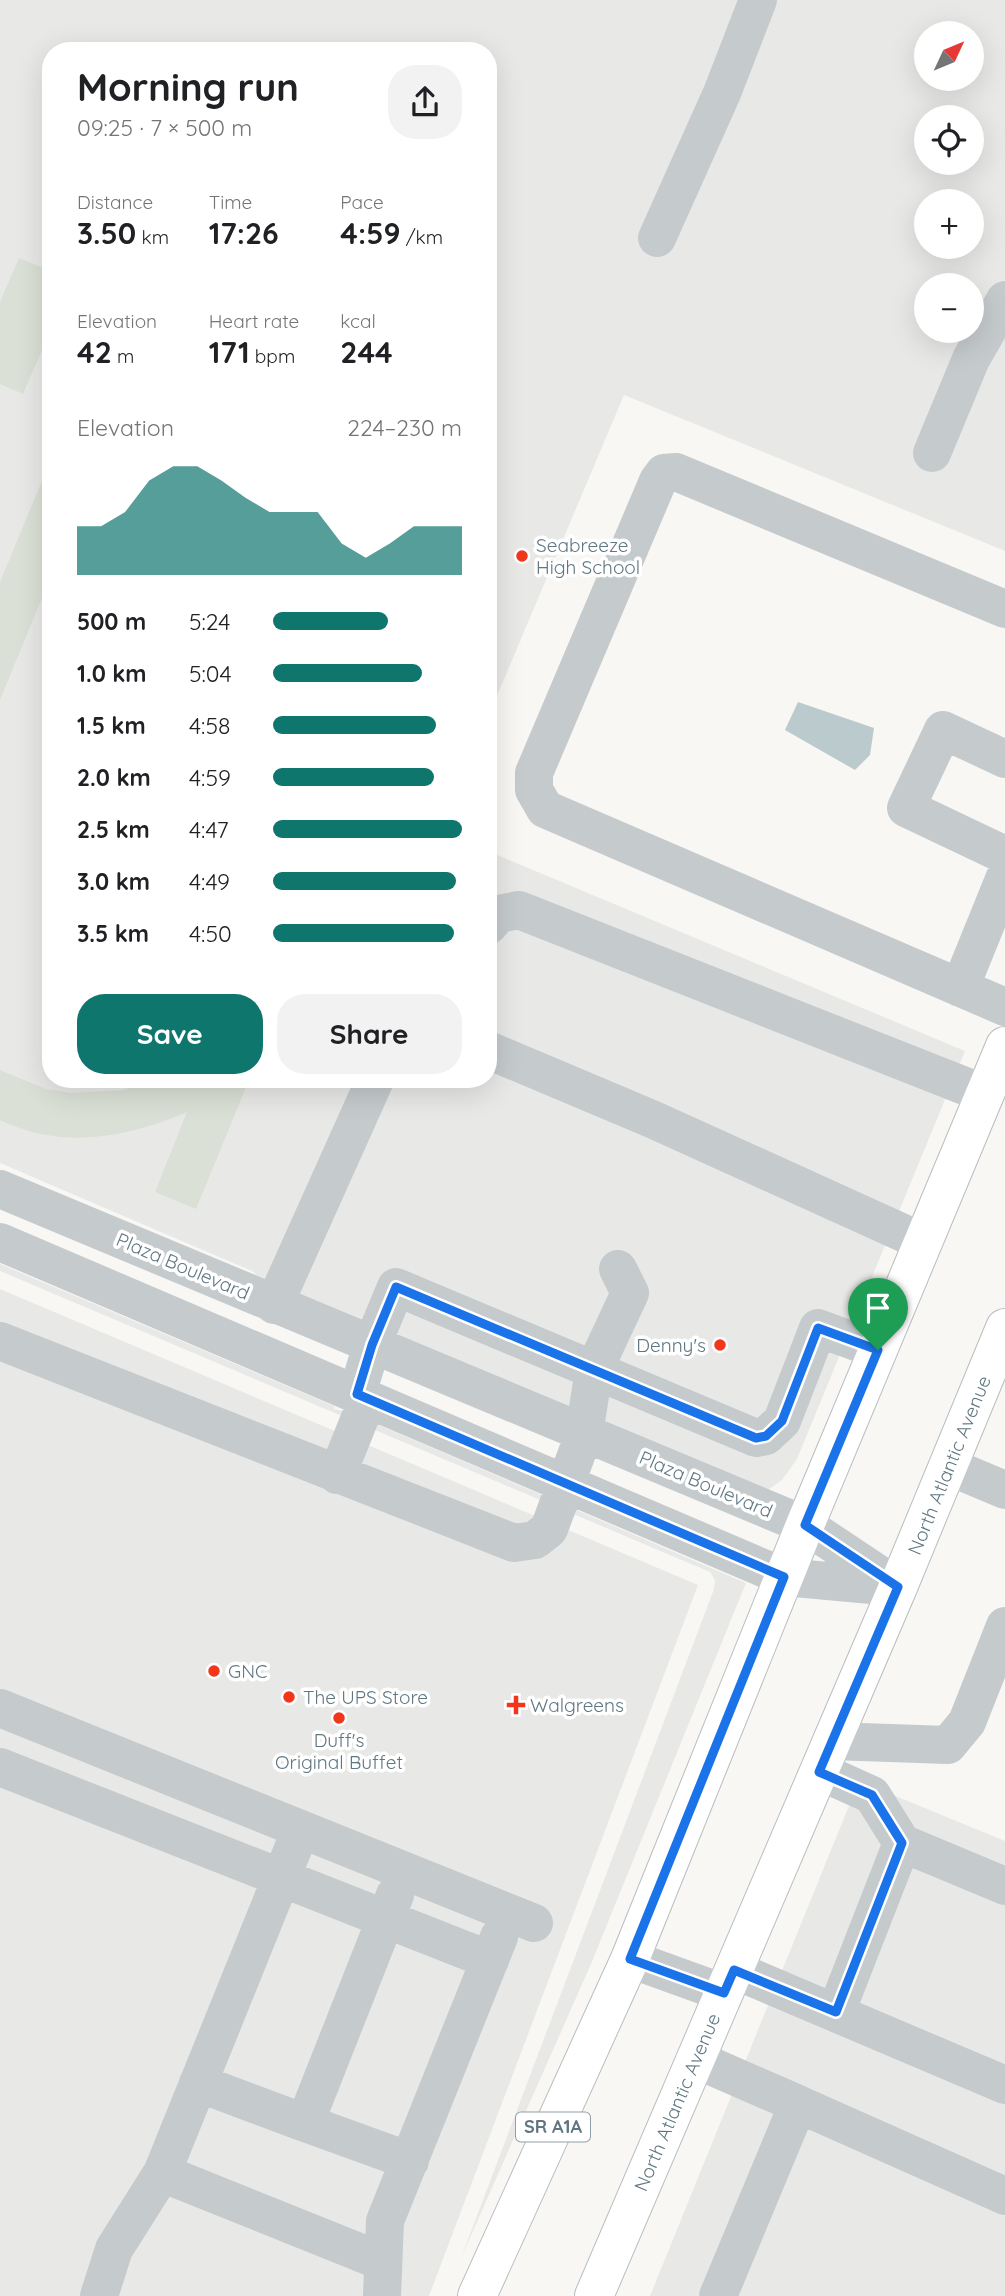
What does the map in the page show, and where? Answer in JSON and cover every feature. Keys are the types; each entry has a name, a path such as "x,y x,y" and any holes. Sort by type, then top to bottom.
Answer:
{"main road":[{"name":"SR A1A","path":"477,2296 630,1959 805,1525 1005,1046"},
{"name":"North Atlantic Avenue","path":"594,2296 898,1587 1005,1328"}],"street":[{"path":"657,237 722,93 758,0"},
{"path":"932,453 971,359 1005,300"},
{"path":"1005,609 676,472 664,472 657,481 534,773 534,790 545,809 1005,1007"},
{"path":"1005,760 943,730 906,808 1005,855"},
{"path":"960,988 1005,877"},
{"path":"497,916 519,910 985,1094"},
{"path":"497,1054 654,1120 923,1242"},
{"path":"274,1305 371,1088"},
{"name":"Plaza Boulevard","path":"0,1189 805,1525 898,1587"},
{"path":"0,1242 784,1577 898,1587"},
{"path":"0,1341 514,1544 535,1540 548,1529 566,1484 584,1434 594,1370 630,1293 618,1269"},
{"path":"337,1475 362,1396 372,1345 396,1287 756,1438 766,1436 782,1421 818,1328 878,1350"},
{"path":"948,1466 1005,1490"},
{"path":"826,1756 948,1745 967,1722 1005,1626"},
{"path":"0,1752 7,1711 521,1918 490,1960 385,2221 382,2278 162,2173"},
{"path":"84,1800 105,1750"},
{"path":"826,1756 872,1795 902,1843 1005,1886"},
{"path":"0,1767 490,1960"},
{"path":"188,1841 210,1792"},
{"path":"99,2296 114,2249 162,2173 301,1829"},
{"path":"836,2012 902,1843"},
{"path":"305,2123 405,1871"},
{"path":"630,1959 729,1982 836,2012 1005,2085"},
{"path":"695,2059 1005,2196"},
{"path":"198,2083 410,2161"},
{"path":"718,2296 798,2104"}],"shaded area":[{"path":"0,0 1005,0 1005,551 624,395 497,696 497,42 42,42 42,1088 497,1088 497,855 965,1051 797,1459 782,1480 765,1492 274,1305 254,1272 0,1163"},
{"path":"19,258 42,267 42,350 23,394 0,384 0,302"},
{"path":"42,481 42,598 0,700 0,582"},
{"path":"798,702 874,728 870,755 855,770 785,730"},
{"path":"0,1070 42,1088 71,1093 129,1088 246,1088 196,1209 155,1192 187,1112 141,1128 94,1137 47,1135 0,1120"},
{"path":"0,1264 746,1583 591,1964 461,2258 714,1589 715,1580 710,1572 0,1271"},
{"path":"0,1289 698,1585 429,2296 0,2296"},
{"path":"859,1781 1005,1841 1005,2296 650,2296"}],"place":[{"name":"Seabreeze High School","path":"522,556"},
{"name":"Denny's","path":"720,1345"},
{"name":"GNC","path":"214,1671"},
{"name":"The UPS Store","path":"289,1697"},
{"name":"Walgreens","path":"516,1705"},
{"name":"Duff's Original Buffet","path":"339,1718"}],"route":[{"path":"396,1287 756,1438 773,1432 782,1421 818,1328 878,1350 805,1525 898,1587 819,1772 872,1795 902,1843 836,2012 734,1970 724,1993 630,1959 784,1577 357,1394 372,1345 396,1287"}]}
